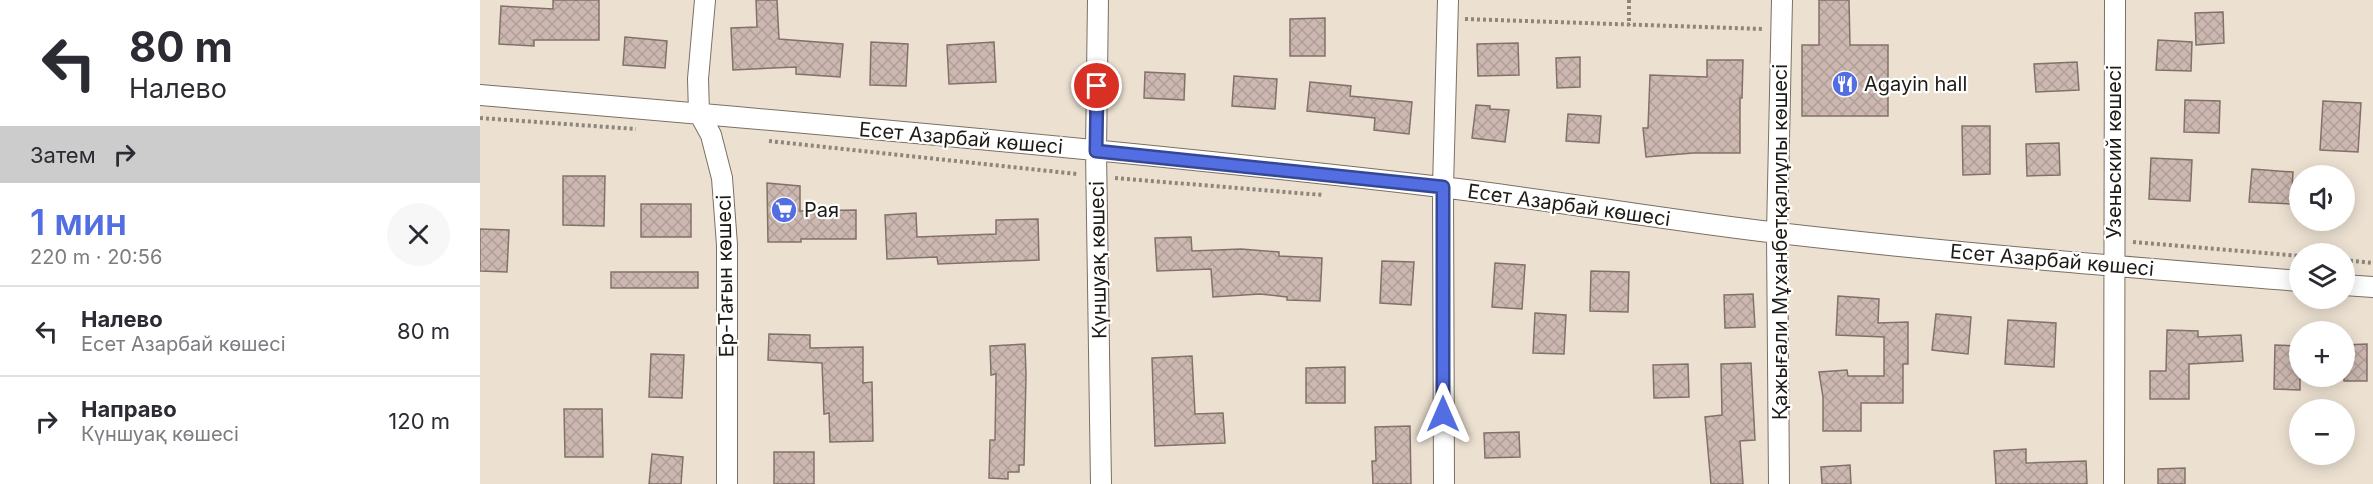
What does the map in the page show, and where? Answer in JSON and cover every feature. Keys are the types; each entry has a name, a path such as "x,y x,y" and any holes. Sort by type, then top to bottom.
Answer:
{"street":[{"name":"Ер-Тағын көшесі","path":"705,0 698,79 699,113 711,135 722,178 726,222 727,484"},
{"name":"Күншуақ көшесі","path":"1098,0 1096,177 1101,484"},
{"name":"Қажығали Мұханбетқалиұлы көшесі","path":"1779,484 1777,233 1782,0"},
{"name":"Узеньский көшесі","path":"2114,484 2115,0"},
{"path":"1444,484 1443,187 1448,9"},
{"name":"Есет Азарбай көшесі","path":"480,95 699,113 1096,151 1443,187 1777,233 2113,266 2289,280"},
{"path":"2355,286 2373,287"}],"path":[{"path":"1629,0 1629,25"},
{"path":"1448,9 1629,25 1782,30"},
{"path":"480,118 642,130"},
{"path":"758,140 1096,177 1328,195"},
{"path":"2114,241 2289,255"},
{"path":"2355,261 2373,262"}],"building":[{"path":"553,0 599,0 599,40 534,40 534,46 499,44 501,6 553,9"},
{"path":"756,0 777,0 779,39 843,44 840,77 796,74 796,67 733,70 731,28 757,27"},
{"path":"1819,0 1849,0 1850,45 1888,45 1888,116 1802,116 1802,45 1819,45"},
{"path":"2223,12 2224,43 2196,45 2195,13"},
{"path":"1325,18 1325,56 1290,56 1290,19"},
{"path":"625,37 667,41 665,68 623,65"},
{"path":"2158,40 2192,42 2191,71 2156,70"},
{"path":"871,42 908,44 906,86 870,85"},
{"path":"994,42 996,82 949,84 947,45"},
{"path":"1518,43 1519,75 1478,76 1477,44"},
{"path":"1580,57 1580,87 1557,88 1556,58"},
{"path":"1707,60 1743,60 1740,153 1693,153 1646,157 1643,128 1648,128 1650,75 1707,77"},
{"path":"2077,62 2079,90 2036,92 2034,64"},
{"path":"1145,72 1185,74 1184,100 1144,98"},
{"path":"1234,76 1277,79 1275,109 1232,106"},
{"path":"1310,82 1351,86 1350,96 1412,102 1409,134 1374,130 1375,118 1307,111"},
{"path":"2185,100 2220,101 2219,133 2184,132"},
{"path":"2323,101 2361,103 2358,152 2320,150"},
{"path":"1476,105 1490,106 1490,109 1509,110 1505,142 1472,138"},
{"path":"1568,114 1601,116 1599,143 1566,141"},
{"path":"1962,126 1990,126 1990,174 1963,175"},
{"path":"2059,143 2060,175 2027,176 2026,144"},
{"path":"2151,158 2192,160 2190,201 2149,199"},
{"path":"2252,169 2289,172 2289,204 2249,202"},
{"path":"563,176 605,176 604,226 563,225"},
{"path":"767,183 800,186 800,211 856,210 856,239 801,239 801,242 768,242"},
{"path":"641,204 691,204 691,237 641,237"},
{"path":"916,213 917,237 996,234 996,220 1038,219 1039,260 938,264 937,257 887,259 885,215"},
{"path":"480,229 509,230 507,272 480,271"},
{"path":"1191,237 1192,251 1241,249 1279,252 1279,256 1322,258 1320,301 1287,300 1287,297 1260,294 1213,297 1211,269 1157,271 1155,238"},
{"path":"1382,261 1414,262 1411,305 1380,303"},
{"path":"1495,263 1525,265 1522,309 1492,307"},
{"path":"1591,271 1629,272 1628,312 1590,311"},
{"path":"611,272 698,272 698,288 611,288"},
{"path":"1753,294 1755,327 1725,328 1724,295"},
{"path":"1838,296 1879,299 1878,323 1908,322 1908,364 1903,364 1903,403 1861,403 1861,431 1823,431 1823,397 1819,372 1847,370 1848,376 1884,376 1884,337 1836,335"},
{"path":"1535,313 1566,315 1564,354 1533,353"},
{"path":"1936,314 1971,317 1968,354 1932,350"},
{"path":"2008,320 2056,323 2054,367 2005,364"},
{"path":"2167,330 2198,331 2198,337 2241,335 2243,361 2189,364 2189,399 2150,399 2150,371 2166,371"},
{"path":"769,334 810,335 810,348 863,347 863,383 872,382 873,441 830,442 829,413 824,414 822,363 768,360"},
{"path":"1025,344 1024,465 1019,465 1019,472 1008,472 1008,479 989,478 990,440 995,440 996,374 991,375 990,346"},
{"path":"2367,344 2367,381 2355,381 2355,345"},
{"path":"2275,345 2289,346 2289,387 2300,387 2300,390 2274,389"},
{"path":"651,354 684,355 682,398 649,397"},
{"path":"1192,356 1195,414 1223,413 1225,443 1155,446 1152,358"},
{"path":"1751,363 1755,440 1740,441 1743,484 1711,484 1705,417 1722,415 1721,364"},
{"path":"1688,364 1689,397 1654,398 1653,365"},
{"path":"1345,367 1345,403 1306,403 1306,368"},
{"path":"564,409 602,409 603,457 565,457"},
{"path":"1410,426 1411,484 1373,484 1372,461 1376,461 1375,427"},
{"path":"1519,432 1520,457 1485,458 1484,433"},
{"path":"2026,449 2026,463 2086,461 2087,484 1996,484 1994,451"},
{"path":"774,452 814,452 814,484 774,484"},
{"path":"652,454 683,457 681,484 649,484"},
{"path":"1850,465 1851,484 1822,484 1821,467"},
{"path":"2185,468 2185,484 2158,484 2158,469"}],"place":[{"name":"Agayin hall","path":"1845,84"},
{"name":"Рая","path":"784,210"}],"route":[{"path":"1097,86 1096,151 1443,187 1443,414"}]}
